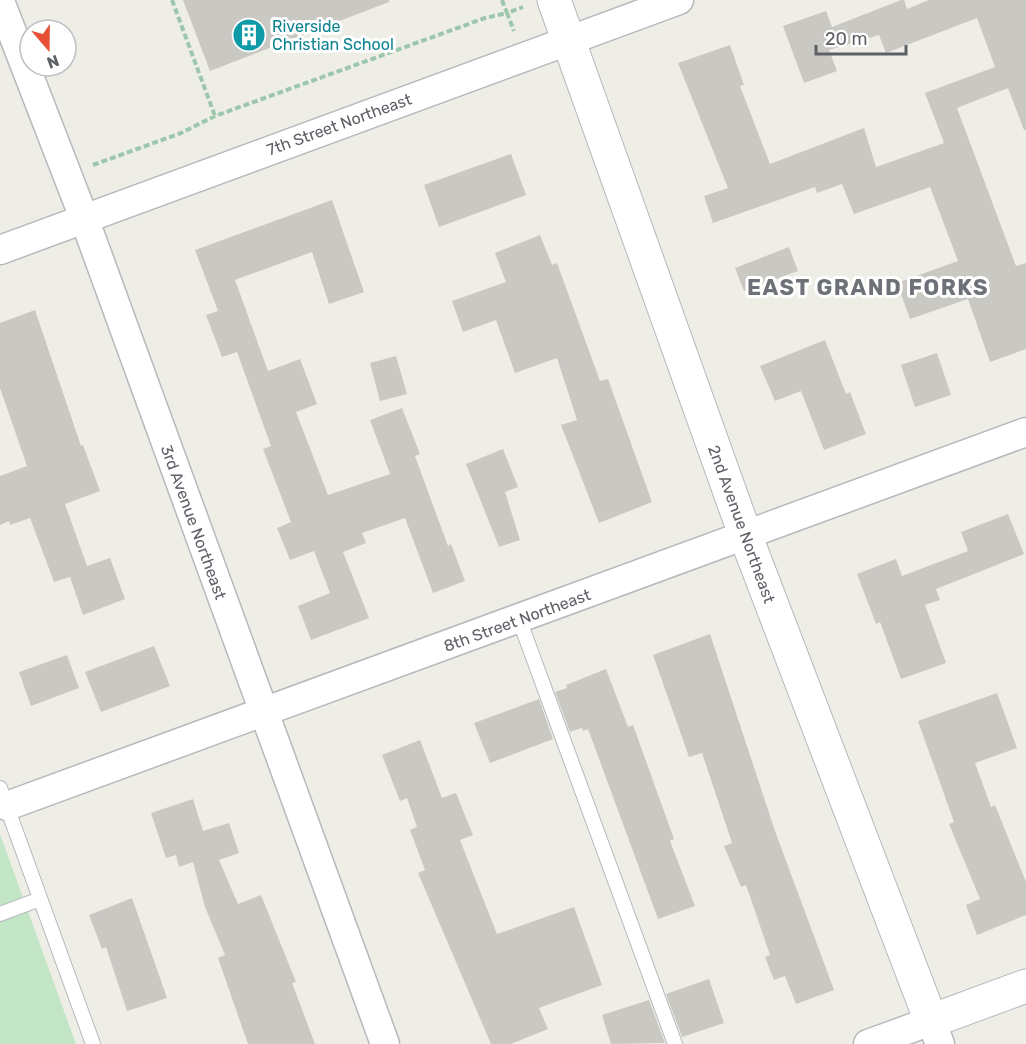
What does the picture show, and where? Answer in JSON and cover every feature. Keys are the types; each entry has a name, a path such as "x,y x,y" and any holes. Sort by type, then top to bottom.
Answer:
{"street":[{"name":"7th Street Northeast","path":"0,250 680,0"},
{"name":"3rd Avenue Northeast","path":"0,1 84,218 386,1044"},
{"name":"2nd Avenue Northeast","path":"539,3 568,40 746,537 935,1033"},
{"name":"8th Street Northeast","path":"3,797 263,712 746,537 1026,432"},
{"path":"868,1044 935,1033 1026,986"}],"lane":[{"path":"519,620 675,1044"},
{"path":"3,797 93,1044"},
{"path":"0,914 40,899"}],"path":[{"path":"172,0 215,117"},
{"path":"502,0 524,57"},
{"path":"66,175 180,133 215,117 486,18 539,3"}],"green space":[{"path":"0,834 76,1044 0,1044"}],"building":[{"name":"Riverside Christian School","path":"183,0 389,0 389,2 210,71"},
{"path":"904,0 907,9 929,0 1026,0 1026,130 1024,130 1008,88 957,108 1016,266 1026,263 1026,349 990,362 968,299 910,319 897,283 958,261 930,187 854,214 842,184 817,193 815,187 713,223 704,196 728,188 678,63 730,45 744,85 740,86 770,164 864,128 876,167 944,143 925,93 995,67 977,18 886,53 879,35 829,50 837,71 804,83 783,26 826,11 832,27"},
{"path":"511,154 526,195 439,227 424,185"},
{"path":"332,200 364,292 329,304 312,252 235,280 268,371 300,359 317,404 296,412 328,495 390,474 370,420 402,408 420,454 415,456 448,546 451,544 465,581 433,593 405,518 362,533 366,543 343,552 369,618 311,640 298,606 330,593 314,551 290,560 277,528 291,522 263,449 271,446 237,352 222,357 206,315 218,311 195,250"},
{"path":"540,235 552,265 557,263 600,381 608,379 652,502 599,523 561,425 577,420 557,358 515,373 496,320 463,332 452,301 506,282 495,253"},
{"path":"789,247 798,271 744,291 735,268"},
{"path":"35,310 81,446 83,445 100,491 65,504 87,566 110,558 125,599 83,615 70,577 54,582 30,518 10,525 9,521 0,525 0,476 27,466 0,388 0,323"},
{"path":"825,340 846,394 850,392 866,434 824,450 801,391 775,401 760,366"},
{"path":"937,353 951,395 915,407 901,365"},
{"path":"396,356 407,394 380,401 370,363"},
{"path":"503,449 518,487 505,492 520,540 499,547 466,464"},
{"path":"1008,514 1024,554 936,589 940,600 925,605 946,663 901,679 880,622 876,624 857,574 896,559 902,576 968,551 961,532"},
{"path":"710,634 775,831 834,990 796,1004 785,976 774,980 765,957 770,955 746,885 741,887 724,846 732,843 702,753 689,757 653,655"},
{"path":"154,646 170,686 101,712 85,672"},
{"path":"67,655 79,688 31,706 19,672"},
{"path":"606,669 628,727 633,725 674,839 670,841 695,906 658,919 588,729 583,731 582,728 570,732 555,692 567,688 566,685"},
{"path":"997,693 1017,748 975,763 991,807 995,805 1026,882 1026,915 977,935 966,905 980,899 949,824 954,822 918,721"},
{"path":"539,699 553,739 490,763 474,723"},
{"path":"420,740 442,798 456,793 473,835 460,840 497,934 574,907 602,985 539,1008 548,1029 511,1044 491,1044 418,873 425,870 410,830 417,827 407,798 400,801 382,755"},
{"path":"193,799 203,831 229,823 239,853 219,860 238,904 261,895 296,982 292,983 315,1044 248,1044 218,958 225,955 205,907 193,862 179,867 176,855 166,858 151,813"},
{"path":"132,898 167,998 127,1011 106,947 102,949 89,915"},
{"path":"709,979 724,1023 682,1037 666,994"},
{"path":"649,1000 665,1043 611,1044 602,1015"}],"place":[{"name":"Riverside Christian School","path":"249,35"}],"district":[{"name":"EAST GRAND FORKS","path":"868,287"}]}
